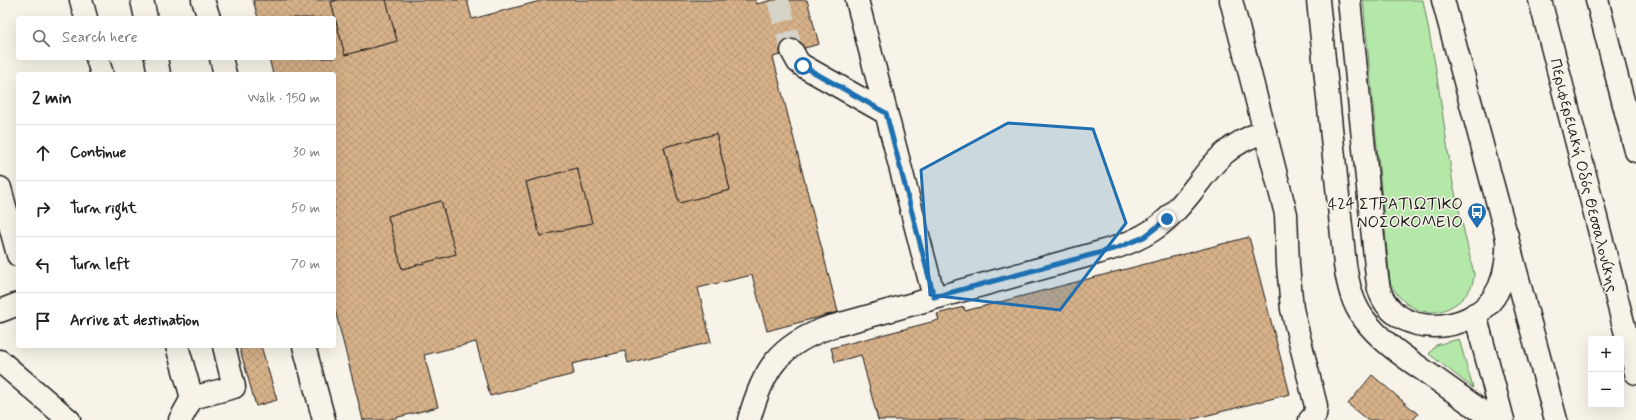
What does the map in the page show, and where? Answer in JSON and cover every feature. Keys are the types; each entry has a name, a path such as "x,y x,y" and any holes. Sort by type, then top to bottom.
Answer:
{"main road":[{"path":"81,0 85,16"},
{"path":"142,0 146,16"},
{"path":"203,0 208,16"},
{"path":"857,0 934,297"},
{"path":"1231,0 1286,214 1288,271 1292,309 1316,404 1316,413 1310,420"},
{"path":"1318,0 1345,265 1352,298 1364,318 1379,336 1407,359 1493,420"},
{"path":"1349,0 1380,292 1384,300 1393,311 1415,323 1438,326 1449,325 1476,314 1493,298 1505,272 1507,260 1507,236"},
{"path":"1443,0 1556,420"},
{"path":"1457,0 1487,127 1493,185"},
{"name":"Περιφερειακή Οδός Θεσσαλονίκης","path":"1540,0 1636,374"},
{"path":"1597,0 1636,151"},
{"path":"792,51 798,62 803,66 886,113"},
{"path":"98,60 101,72"},
{"path":"156,60 159,72"},
{"path":"222,60 225,72"},
{"path":"1620,87 1636,108"},
{"path":"749,420 758,391 766,374 779,358 798,342 830,327 934,297 1097,254 1144,237 1176,210 1207,170 1222,155 1246,139 1264,132"},
{"path":"0,188 16,248"},
{"path":"0,311 16,305"},
{"path":"1476,314 1504,420"},
{"path":"178,348 192,398 180,420"},
{"path":"192,398 234,387 224,348"},
{"path":"305,348 324,420"},
{"path":"0,361 69,420"}],"highlighted area":[{"path":"1008,123 1093,129 1126,223 1060,310 930,295 921,170"}],"green space":[{"path":"1363,0 1423,0 1435,64 1453,184 1474,274 1472,284 1465,296 1453,306 1443,310 1432,312 1422,311 1412,307 1396,293 1390,282"},
{"path":"1459,339 1473,388 1429,354 1436,345"}],"building":[{"path":"253,0 338,0 331,2 335,16 257,16"},
{"path":"338,0 386,0 397,41 345,55 336,16 335,16 331,2"},
{"path":"386,0 467,0 472,19 544,0 756,0 757,4 772,0 807,0 819,44 773,57 838,312 767,331 752,275 698,288 711,342 628,363 625,351 572,364 574,374 490,396 476,342 424,355 438,407 387,420 363,420 336,314 336,72 272,72 270,60 336,60 336,21 345,55 397,41","holes":["716,134 730,190 679,203 664,147","577,168 592,223 540,236 526,182","441,201 456,254 402,269 388,216"]},
{"path":"716,134 730,190 679,203 664,147"},
{"path":"577,168 592,223 540,236 526,182"},
{"path":"441,201 456,254 402,269 388,216"},
{"path":"1249,237 1290,394 1189,420 878,420 861,355 835,362 831,348 939,320 937,314 964,307 965,311"},
{"path":"240,348 262,348 277,400 256,406"},
{"path":"1372,375 1418,414 1413,420 1367,420 1348,404"}],"tunnel":[{"path":"778,0 792,51"}],"place":[{"name":"424 ΣΤΡΑΤΙΩΤΙΚΟ ΝΟΣΟΚΟΜΕΙΟ","path":"1477,229"}],"route":[{"path":"803,66 886,113 934,297 1117,248 1144,237 1167,219"}]}
